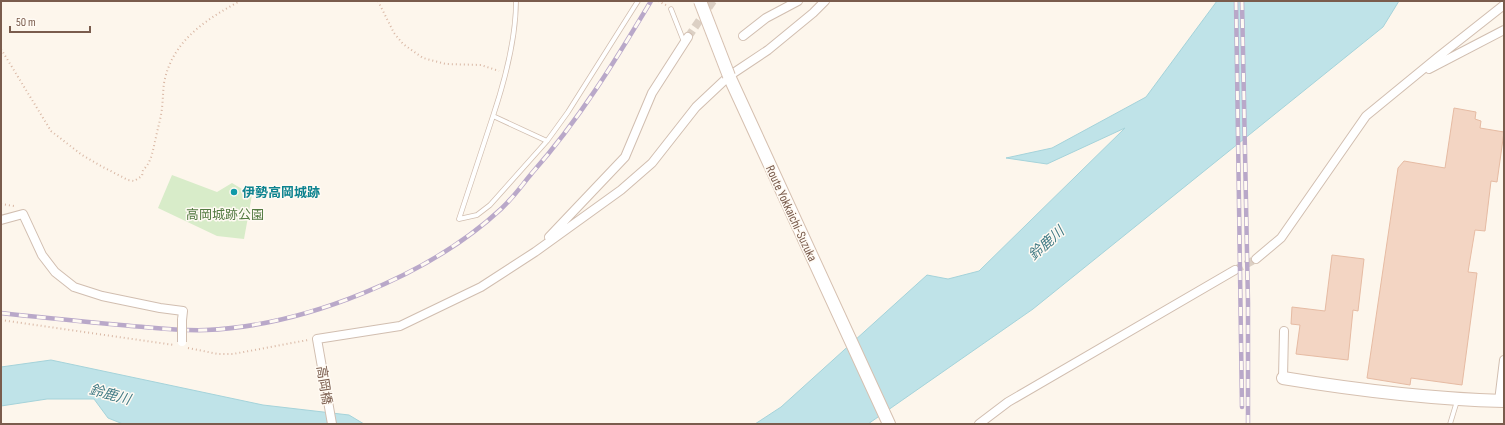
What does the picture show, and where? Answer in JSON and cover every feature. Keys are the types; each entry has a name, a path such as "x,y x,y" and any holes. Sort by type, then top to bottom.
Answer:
{"main road":[{"name":"Route Yokkaichi-Suzuka","path":"700,1 736,92 889,424"},
{"path":"1283,378 1342,388 1458,399 1501,401"}],"street":[{"path":"743,36 766,18 798,1"},
{"path":"318,343 400,326 481,287 535,252 621,190 652,164 696,107 729,76 768,50 813,13 825,1"},
{"path":"1256,258 1281,238 1366,116 1419,74 1438,56 1504,5"},
{"path":"1419,74 1504,30"},
{"path":"535,252 625,157 652,92 686,40"},
{"path":"1,220 23,214 44,259 62,279 74,287 102,296 160,308 183,311 182,344"},
{"path":"979,424 1008,402 1235,270"},
{"path":"1283,378 1284,331"},
{"name":"高岡橋","path":"318,343 332,424"},
{"path":"1501,401 1504,360"}],"lane":[{"path":"516,1 514,33 504,73 504,83 459,219 477,215 490,205 547,141 568,112 638,1"},
{"path":"671,9 686,40"},
{"path":"493,116 547,141"},
{"path":"1450,424 1458,399"}],"path":[{"path":"1,49 51,131 82,155 128,180 134,181 142,176 143,170 151,158 162,109 164,84 176,52 192,32 216,14 240,1"},
{"path":"378,1 394,33 403,44 423,58 446,64 481,65 504,73"},
{"path":"1,320 182,344 218,354 233,354 318,343"}],"green space":[{"name":"高岡城跡公園","path":"172,175 217,192 232,183 252,195 244,239 217,236 158,208"}],"water":[{"name":"鈴鹿川","path":"1217,1 1399,1 1383,27 1033,309 868,424 755,424 781,407 927,275 948,279 979,271 1125,128 1047,164 1006,158 1052,148 1146,97"},
{"name":"鈴鹿川","path":"51,360 263,405 349,415 364,424 123,424 108,418 94,399 47,399 1,406 1,367"}],"building":[{"path":"1454,108 1476,112 1475,119 1481,121 1480,128 1504,132 1497,182 1491,181 1485,231 1475,230 1468,272 1477,273 1462,385 1411,378 1410,385 1367,378 1398,168 1404,161 1445,168"},
{"path":"1332,255 1364,259 1358,311 1353,310 1348,360 1296,354 1300,325 1291,324 1292,307 1325,311"}],"tunnel":[{"path":"688,37 713,1"},
{"path":"1235,270 1256,259"}],"railway":[{"path":"1,313 159,328 206,330 244,326 283,319 323,308 402,276 438,256 472,233 510,200 549,153 596,90 651,1"},
{"path":"1236,1 1242,407"},
{"path":"1242,1 1248,303 1248,424"}],"place":[{"name":"伊勢高岡城跡","path":"234,192"}]}
